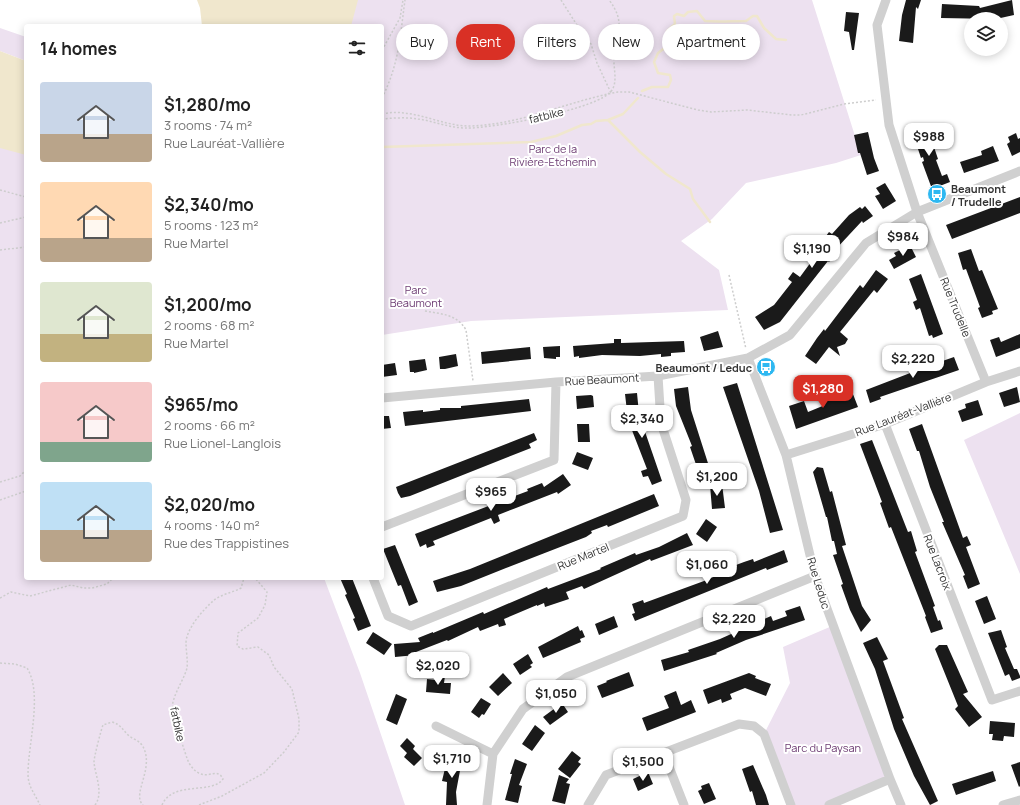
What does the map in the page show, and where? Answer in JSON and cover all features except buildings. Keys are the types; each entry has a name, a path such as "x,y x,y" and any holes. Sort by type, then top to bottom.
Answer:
{"street":[{"name":"Rue Trudelle","path":"886,0 877,25 884,99 889,124 917,212 986,382"},
{"name":"Rue Beaumont","path":"384,398 475,391 556,382 658,376 748,358 790,336 866,244 917,212 1020,171"},
{"name":"Rue Leduc","path":"748,358 786,455 815,576 901,805"},
{"name":"Rue Lauréat-Vallière","path":"786,455 884,424 986,382 1020,371"},
{"name":"Rue Martel","path":"374,580 388,616 411,626 683,516 686,500 661,423 658,376"},
{"path":"384,526 554,460 556,382"},
{"name":"Rue Lacroix","path":"884,424 992,700 1020,691"},
{"path":"487,805 493,754 523,709 567,677 815,576"},
{"path":"588,805 606,775 740,724 754,726 764,734 791,805"},
{"path":"436,726 493,754"},
{"path":"664,754 684,805"},
{"path":"829,805 890,779"},
{"path":"1003,805 1020,800"}],"path":[{"path":"384,46 400,18 404,0"},
{"path":"384,94 392,76 400,47 404,0"},
{"path":"561,0 582,33 591,44 597,63 610,93"},
{"path":"609,0 616,10 620,25 614,62 614,86 610,93"},
{"path":"384,114 393,113 421,116 460,126 489,125 543,114 610,93 629,92 711,112 747,110 792,115 801,115 844,104 884,99"},
{"name":"fatbike","path":"384,119 413,118 456,128 483,128 552,116 599,100 610,93"},
{"path":"0,190 24,196"},
{"path":"0,223 24,217"},
{"path":"0,250 24,246"},
{"path":"729,275 748,358"},
{"path":"425,311 456,318 464,325 475,391"},
{"path":"0,482 20,476 24,472"},
{"path":"0,500 24,492"},
{"path":"0,598 10,592 30,596 71,585 83,588 102,586 110,580"},
{"name":"fatbike","path":"162,805 165,798 174,792 213,785 220,783 223,779 219,774 215,773 204,776 199,774 189,762 183,751 179,730 173,712 172,702 187,667 186,643 190,629 214,600 241,588 243,580"},
{"path":"199,805 222,796 264,773 284,752 299,732 299,719 292,689 274,667 269,655 258,648 242,648 236,646 238,633 254,622 265,605 267,592 257,580"},
{"path":"0,663 15,664 27,668 34,684 33,697 35,707 28,774 32,794 40,805"},
{"path":"95,805 99,795 94,761 95,752 103,725 112,722 138,741 144,750 147,768 139,791 139,798 143,805"}],"green space":[{"name":"Parc de la Rivière-Etchemin","path":"277,0 812,0 861,155 836,163 746,183 712,219 681,241 719,270 728,310 471,321 384,335 384,24 277,24"},
{"path":"0,28 24,36 24,60 0,51"},
{"path":"0,97 24,99 24,580 325,580 360,673 405,805 0,805"},
{"path":"1020,413 1020,574 964,440"},
{"name":"Parc du Paysan","path":"832,626 890,779 829,805 791,805 764,734 790,683 783,647"}],"shaded area":[{"path":"197,0 358,0 352,24 202,24 200,8"},
{"path":"0,51 24,60 24,154 0,148"}],"waterway":[{"path":"642,91 652,87 668,87 671,80 670,75 658,73 654,62 658,53 670,44 667,31 675,24 674,16 677,14 684,16 688,12 697,11 705,21 746,21 753,16 757,16 764,28 776,39 786,40"},
{"path":"384,147 531,142 556,136 582,125 591,124 596,121 608,120 623,114 638,98"},
{"path":"608,120 640,152 666,174 690,189 693,199 710,222"}],"place":[{"name":"Beaumont / Trudelle","path":"937,194"},
{"name":"Beaumont / Leduc","path":"766,367"}],"park label":[{"name":"Parc Beaumont","path":"416,295"}]}
